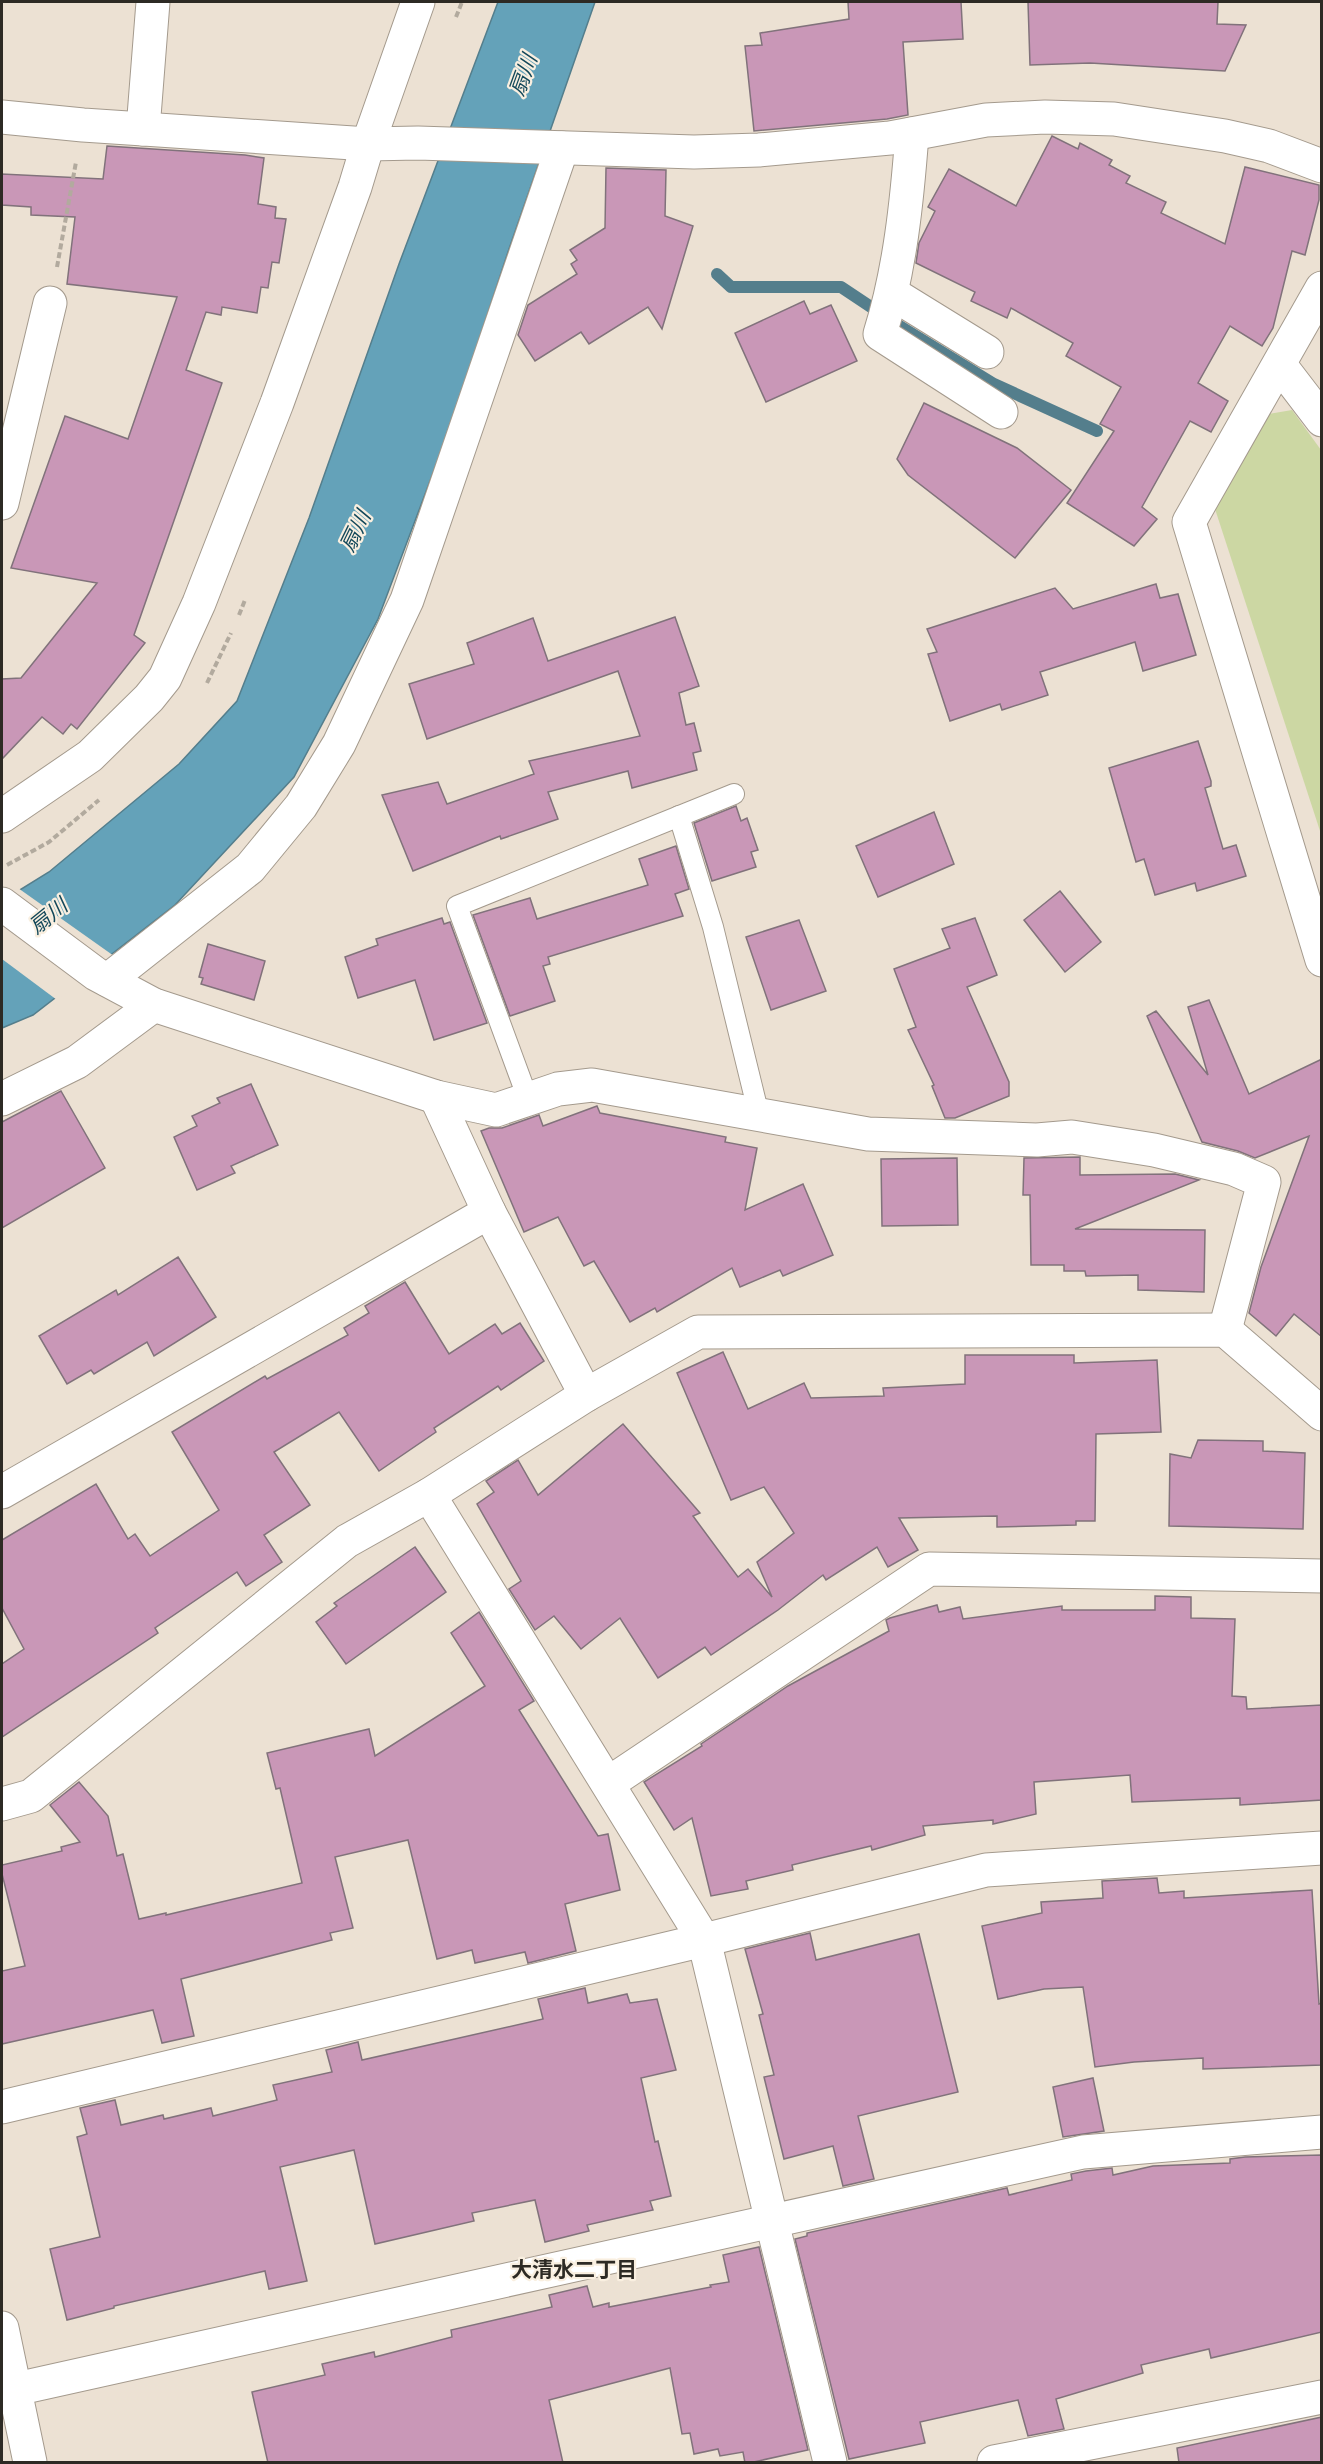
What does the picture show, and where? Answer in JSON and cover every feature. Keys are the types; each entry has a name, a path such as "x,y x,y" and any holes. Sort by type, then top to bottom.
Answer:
{"street":[{"path":"143,129 153,2"},
{"path":"2,816 90,756 149,698 165,678 199,603 277,403 356,187 368,144 418,2"},
{"path":"2,117 83,125 368,144 418,143 694,152 759,150 890,138 986,120 1045,117 1114,119 1225,136 1269,146 1322,166"},
{"path":"912,134 905,211 888,308 880,334 1001,412"},
{"path":"102,977 250,868 301,806 339,744 407,600 559,148"},
{"path":"1322,288 1280,365 1188,522 1322,960"},
{"path":"2,503 50,303"},
{"path":"888,308 987,352"},
{"path":"1280,365 1322,420"},
{"path":"2,904 102,977 154,1005 436,1097 496,1110 558,1089 592,1085 868,1134 1037,1140 1072,1137 1154,1150 1234,1169 1264,1182 1225,1330"},
{"path":"2,1100 77,1062 154,1005"},
{"path":"436,1097 489,1212 586,1395"},
{"path":"2,1492 489,1212"},
{"path":"2,1804 31,1796 347,1541 429,1495 586,1395 698,1332 1225,1330 1322,1414"},
{"path":"429,1495 704,1940 830,2463"},
{"path":"609,1784 929,1569 1322,1576"},
{"path":"2,2108 986,1870 1322,1848"},
{"path":"16,2389 1083,2152 1322,2132"},
{"path":"2,2328 30,2463"},
{"path":"994,2463 1322,2397"}],"lane":[{"path":"528,1099 457,906 734,794"},
{"path":"679,816 713,927 759,1115"}],"path":[{"path":"50,303 83,125"}],"green space":[{"path":"1292,410 1321,450 1321,834 1215,509 1269,414"}],"water":[{"name":"扇川","path":"498,2 595,2 509,249 450,428 378,619 294,777 175,905 33,1015 2,1028 2,901 49,872 179,764 237,701 309,518 399,264"}],"pier":[{"path":"18,888 114,956 57,1000 2,959 2,898"}],"building":[{"path":"848,2 961,2 963,39 903,42 908,115 887,119 754,131 745,46 762,45 760,33 849,19"},
{"path":"1028,2 1218,2 1217,24 1246,25 1225,71 1090,63 1030,65"},
{"path":"1052,136 1078,149 1080,143 1112,160 1109,165 1130,176 1126,183 1166,202 1161,213 1225,244 1245,167 1319,185 1319,200 1305,255 1292,251 1273,328 1262,346 1230,326 1198,383 1228,401 1211,432 1190,421 1142,507 1157,519 1134,546 1067,503 1114,431 1100,424 1121,387 1066,356 1073,343 1011,308 1007,318 971,301 975,292 916,263 919,243 935,211 928,207 949,169 1016,206"},
{"path":"107,146 264,158 258,204 276,207 275,218 286,219 279,263 272,262 268,288 261,287 257,313 222,307 221,315 206,312 186,370 222,383 134,635 145,643 77,729 71,724 63,734 42,717 2,759 2,679 21,678 97,583 11,568 65,416 128,439 177,297 67,284 75,217 31,215 31,207 2,205 2,174 103,179"},
{"path":"606,168 666,170 665,216 693,226 662,329 648,307 589,344 581,332 535,361 518,335 528,305 577,274 571,264 577,260 570,250 605,228"},
{"path":"804,301 810,314 831,305 857,361 766,402 735,333"},
{"path":"924,403 1017,448 1071,490 1015,558 908,475 897,459"},
{"path":"1156,584 1160,598 1178,594 1196,655 1143,671 1135,642 1040,672 1048,695 1002,710 1000,704 950,721 928,654 937,652 927,629 1055,588 1073,609"},
{"path":"675,617 699,686 679,693 686,725 694,723 701,751 693,753 697,770 632,788 628,771 548,792 558,819 501,839 500,836 413,871 382,795 438,782 447,804 534,774 529,761 640,736 618,671 427,739 409,684 474,664 467,643 533,618 548,661"},
{"path":"1198,741 1211,781 1211,786 1205,788 1223,849 1236,845 1246,876 1197,891 1195,883 1155,895 1144,859 1136,862 1109,768"},
{"path":"736,806 741,821 747,818 758,850 751,852 756,867 712,881 694,823"},
{"path":"934,812 954,864 878,897 856,846"},
{"path":"676,846 689,889 675,894 683,916 548,957 550,964 543,966 555,1001 510,1016 473,915 530,898 537,919 648,885 639,859"},
{"path":"1060,891 1101,942 1065,972 1024,920"},
{"path":"442,918 444,924 450,922 487,1023 434,1040 415,980 358,998 345,957 378,945 376,939"},
{"path":"975,918 997,975 967,987 1009,1082 1009,1096 955,1118 945,1118 932,1086 934,1085 908,1030 916,1027 894,969 950,948 942,929"},
{"path":"799,920 826,991 771,1010 746,937"},
{"path":"208,944 265,961 254,1000 201,984 203,978 199,977"},
{"path":"1209,1000 1249,1094 1322,1059 1322,1337 1294,1314 1276,1336 1249,1313 1261,1267 1309,1136 1255,1158 1202,1142 1147,1016 1156,1011 1208,1075 1188,1007"},
{"path":"251,1084 278,1145 231,1166 235,1173 197,1190 174,1137 197,1126 192,1116 220,1103 217,1098"},
{"path":"61,1091 105,1168 2,1228 2,1122"},
{"path":"597,1106 600,1113 726,1137 725,1142 757,1148 745,1210 803,1184 833,1255 783,1276 780,1270 740,1287 732,1268 657,1312 655,1308 630,1322 594,1261 584,1266 558,1217 524,1232 481,1131 489,1128 502,1128 539,1115 543,1126"},
{"path":"1080,1157 1080,1175 1175,1174 1199,1180 1075,1229 1205,1230 1204,1292 1138,1290 1138,1275 1086,1276 1085,1271 1064,1271 1064,1265 1031,1265 1030,1195 1023,1195 1024,1158"},
{"path":"957,1158 958,1225 882,1226 881,1159"},
{"path":"178,1257 216,1317 154,1356 147,1342 94,1374 91,1370 67,1384 39,1336 116,1290 118,1295"},
{"path":"405,1282 449,1354 495,1324 502,1334 520,1323 544,1361 501,1390 498,1386 434,1428 436,1432 379,1471 339,1412 274,1452 310,1505 264,1535 282,1562 246,1586 237,1572 155,1628 158,1633 2,1737 2,1664 24,1649 2,1608 2,1540 96,1484 128,1539 135,1534 150,1556 219,1510 172,1432 265,1376 267,1379 348,1335 344,1328 369,1313 365,1306"},
{"path":"723,1352 748,1409 804,1383 811,1398 884,1396 883,1388 965,1384 965,1355 1074,1355 1074,1363 1157,1360 1161,1432 1096,1434 1095,1521 1076,1521 1076,1525 997,1527 997,1516 899,1518 918,1550 888,1567 877,1547 826,1580 823,1575 778,1610 711,1655 705,1647 658,1678 620,1618 581,1649 554,1616 535,1630 509,1589 521,1581 477,1504 494,1492 486,1481 518,1460 538,1495 623,1424 700,1513 693,1516 738,1577 748,1569 772,1597 757,1562 794,1533 764,1487 731,1500 677,1373"},
{"path":"1198,1440 1263,1441 1263,1451 1305,1453 1303,1529 1169,1526 1170,1454 1191,1458"},
{"path":"415,1547 446,1592 346,1664 316,1622 337,1606 334,1603"},
{"path":"1155,1596 1191,1597 1191,1618 1235,1619 1232,1696 1246,1697 1247,1709 1322,1705 1322,1800 1240,1805 1240,1798 1132,1802 1130,1775 1034,1782 1036,1814 993,1824 993,1820 923,1826 925,1835 872,1850 871,1846 792,1865 793,1870 746,1881 748,1889 711,1896 692,1818 674,1830 644,1782 702,1746 701,1744 788,1686 889,1631 886,1620 890,1618 937,1605 939,1612 960,1607 963,1619 1062,1606 1062,1610 1155,1610"},
{"path":"479,1612 534,1701 519,1710 598,1836 608,1834 620,1890 565,1904 576,1951 528,1963 525,1952 475,1963 472,1950 437,1959 408,1840 335,1857 353,1928 330,1933 332,1940 181,1979 194,2036 162,2043 153,2010 2,2044 2,1971 25,1966 2,1874 2,1865 62,1851 61,1847 80,1842 50,1805 79,1782 108,1816 117,1856 123,1854 139,1919 166,1913 166,1915 302,1883 280,1788 276,1789 267,1753 369,1729 375,1756 485,1686 451,1633"},
{"path":"1157,1878 1159,1893 1184,1891 1184,1898 1312,1890 1319,2004 1322,2003 1322,2065 1203,2069 1203,2058 1095,2067 1083,1987 1044,1989 998,1999 982,1926 1042,1913 1041,1902 1103,1898 1102,1881"},
{"path":"810,1933 816,1960 919,1934 958,2092 858,2116 874,2179 843,2186 833,2146 784,2159 764,2077 774,2075 759,2015 763,2014 745,1949"},
{"path":"585,1988 588,2003 627,1994 630,2003 657,1999 676,2070 641,2078 655,2142 658,2141 671,2196 650,2201 653,2210 587,2225 589,2231 545,2242 535,2200 472,2213 474,2221 375,2244 354,2150 280,2167 307,2281 269,2289 265,2271 114,2306 114,2308 67,2320 50,2249 100,2237 77,2137 87,2134 80,2108 115,2100 121,2125 163,2115 164,2119 211,2108 213,2116 277,2100 273,2085 332,2072 326,2050 358,2042 362,2060 543,2019 538,1999"},
{"path":"1093,2078 1104,2131 1063,2137 1053,2087"},
{"path":"1322,2155 1322,2332 1211,2358 1209,2349 1141,2365 1143,2373 1056,2399 1064,2429 1028,2436 1018,2400 920,2422 925,2443 849,2459 795,2239 807,2236 807,2233 1007,2188 1009,2195 1072,2180 1071,2174 1086,2171 1112,2168 1113,2175 1153,2166 1230,2163 1230,2159 1245,2157"},
{"path":"759,2247 808,2450 749,2463 745,2463 743,2452 720,2456 718,2449 694,2454 690,2433 682,2434 670,2368 549,2400 563,2463 268,2463 252,2392 325,2375 322,2364 374,2352 375,2357 452,2337 451,2330 552,2307 549,2295 587,2286 593,2307 609,2303 609,2307 729,2282 723,2255"},
{"path":"1322,2417 1322,2463 1179,2463 1177,2448"}],"waterway":[{"path":"717,274 731,287 841,287 994,384 1097,431"}],"district":[{"name":"大清水二丁目","path":"574,2269"}]}
